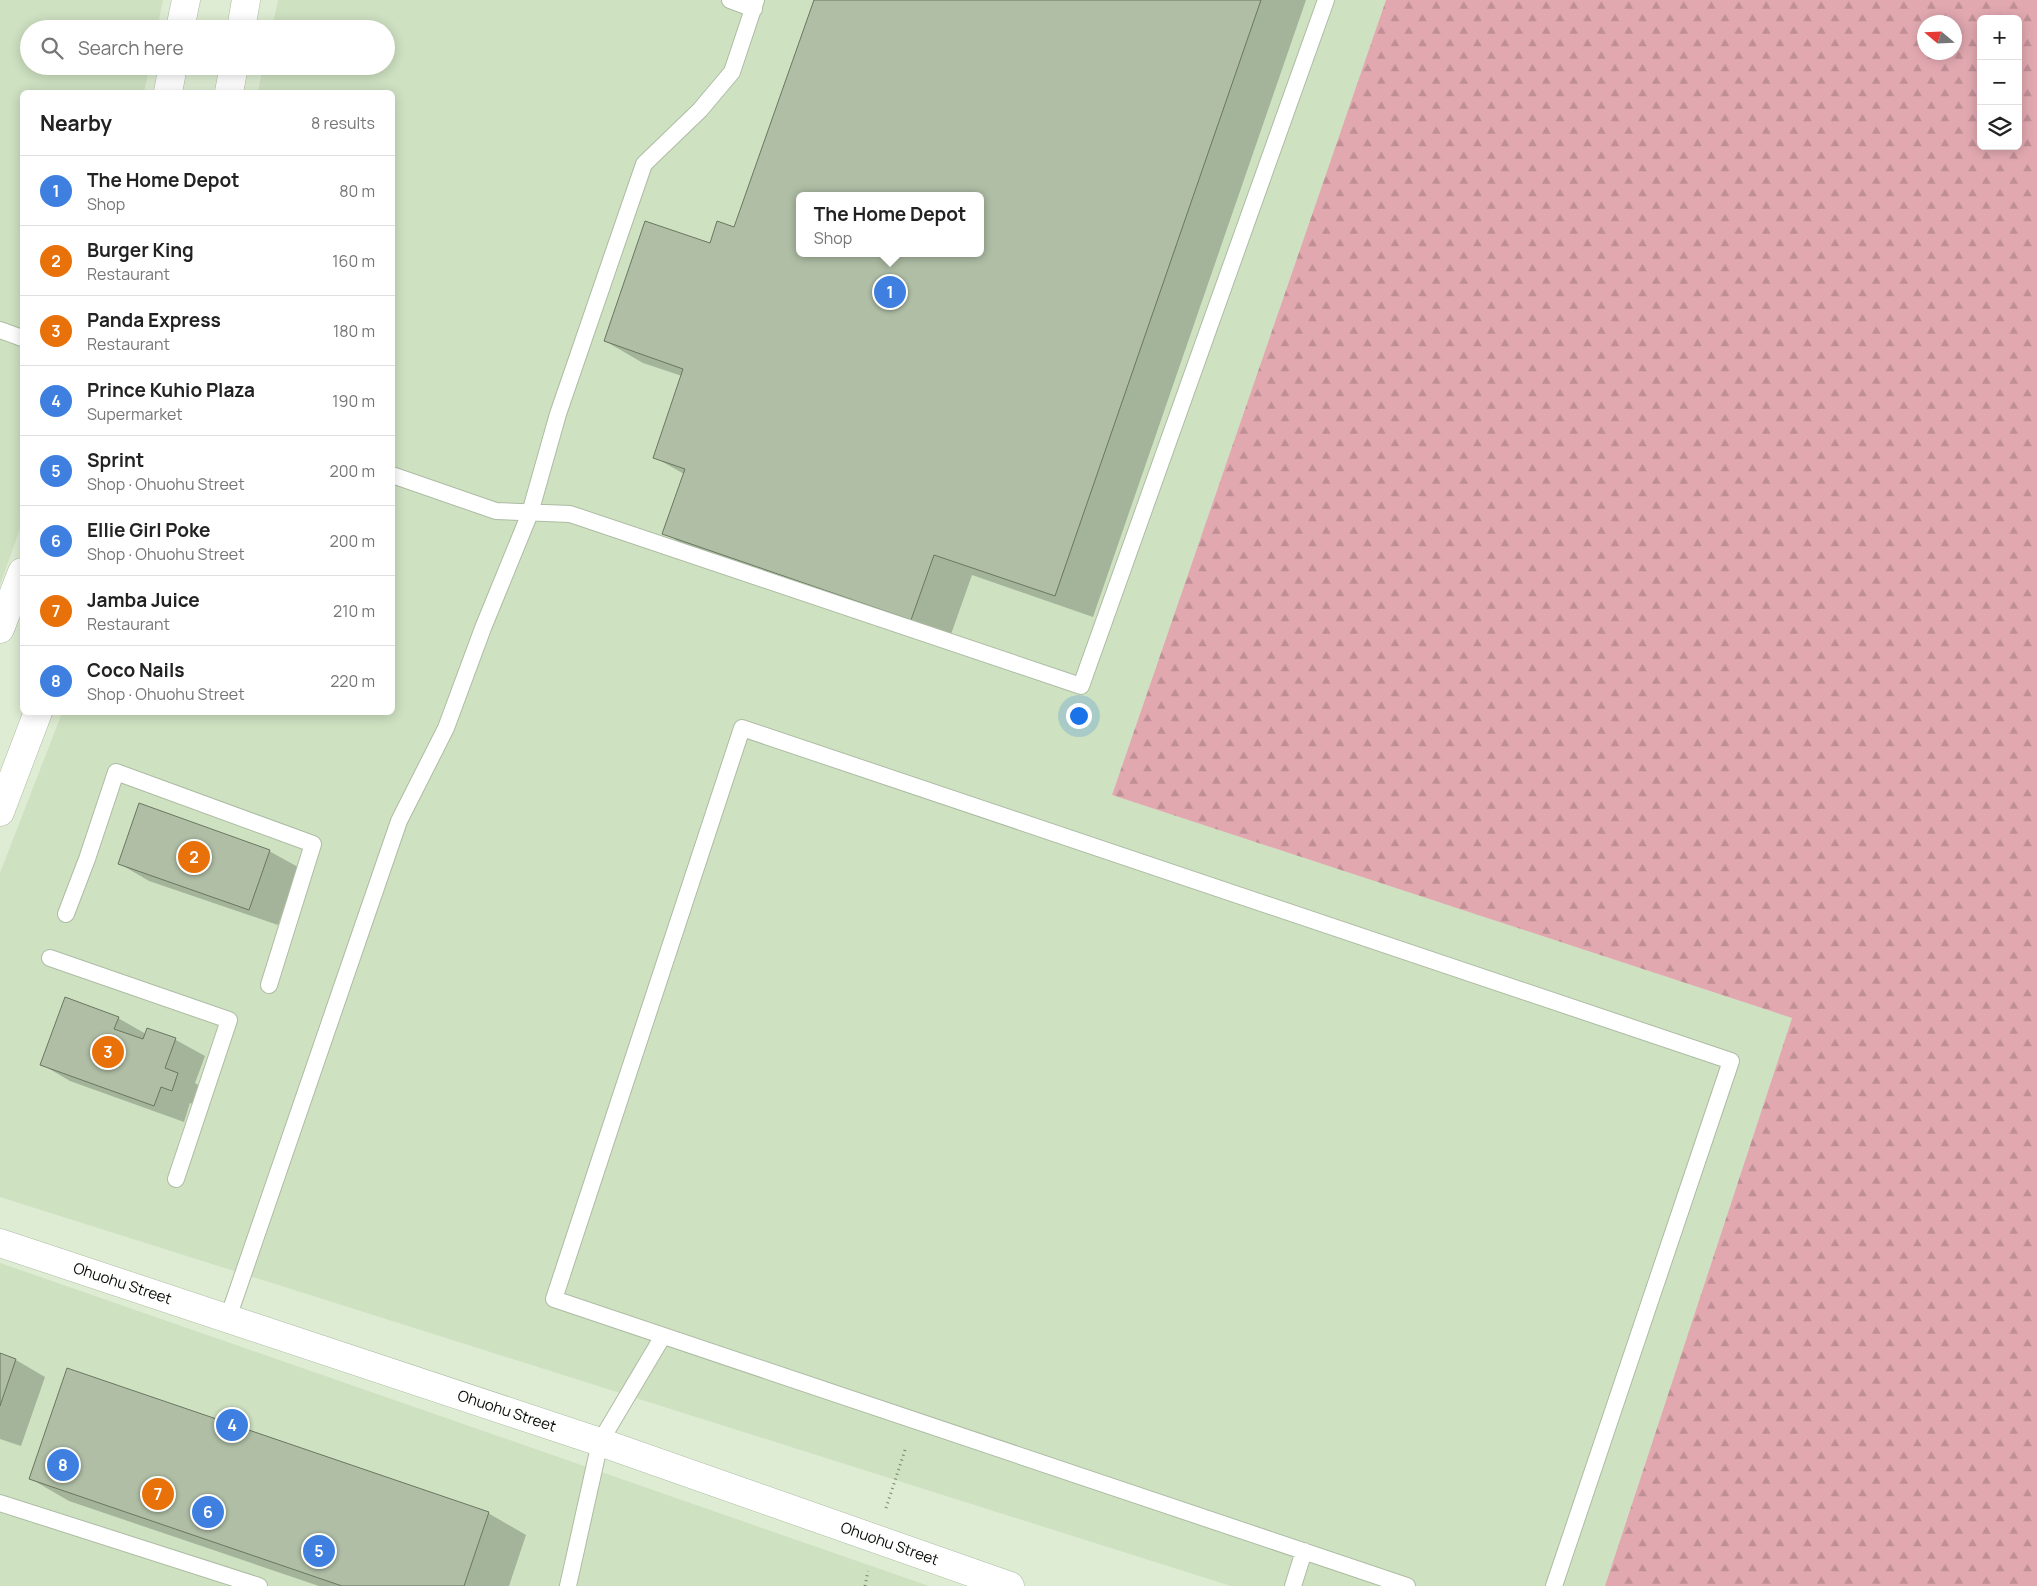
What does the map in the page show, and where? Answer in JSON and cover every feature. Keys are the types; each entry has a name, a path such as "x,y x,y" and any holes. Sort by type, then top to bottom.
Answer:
{"street":[{"path":"182,20 186,0"},
{"path":"243,20 246,0"},
{"path":"168,90 171,75"},
{"path":"230,90 233,75"},
{"path":"0,629 20,577"},
{"path":"0,812 37,715"},
{"name":"Ohuohu Street","path":"0,1243 600,1442 1010,1586"}],"lane":[{"path":"228,1318 400,821 446,728 483,628 530,513 558,414 644,164 700,110 732,72 755,4 730,0"},
{"path":"395,476 496,511 570,514 1081,686 1326,0"},
{"path":"0,330 20,337"},
{"path":"1406,1586 554,1299 742,728 1731,1061 1554,1586"},
{"path":"66,914 87,859 116,772 314,844 269,985"},
{"path":"50,958 229,1020 176,1179"},
{"path":"573,1585 600,1442 663,1336"},
{"path":"0,1503 258,1586"},
{"path":"1293,1586 1304,1551"}],"path":[{"path":"865,1586 876,1538 915,1420"}],"shaded area":[{"path":"0,0 163,0 159,20 20,20 20,75 148,75 144,90 20,90 20,529 0,585"},
{"path":"278,0 1386,0 1112,795 1792,1018 1605,1586 1231,1586 0,1197 0,873 61,715 395,715 395,90 258,90 261,75 395,75 395,20 274,20"},
{"path":"0,1263 929,1586 0,1586"}],"green space":[{"path":"1386,0 2037,0 2037,1586 1605,1586 1792,1018 1112,795"}],"building":[{"path":"814,0 1261,0 1055,596 934,555 911,620 662,534 685,469 653,458 683,369 604,341 645,221 710,243 717,221 734,227"},
{"path":"139,803 270,850 249,910 118,864"},
{"path":"65,997 119,1017 114,1029 143,1039 147,1028 176,1038 165,1068 178,1073 172,1091 161,1087 154,1106 40,1065"},
{"path":"0,1353 16,1359 0,1406"},
{"path":"67,1368 489,1512 464,1586 342,1586 29,1479"}],"place":[{"name":"The Home Depot","path":"890,292"},
{"name":"Burger King","path":"194,857"},
{"name":"Panda Express","path":"108,1052"},
{"name":"Prince Kuhio Plaza","path":"232,1425"},
{"name":"Coco Nails","path":"63,1465"},
{"name":"Jamba Juice","path":"158,1494"},
{"name":"Ellie Girl Poke","path":"208,1512"},
{"name":"Sprint","path":"319,1551"}]}
